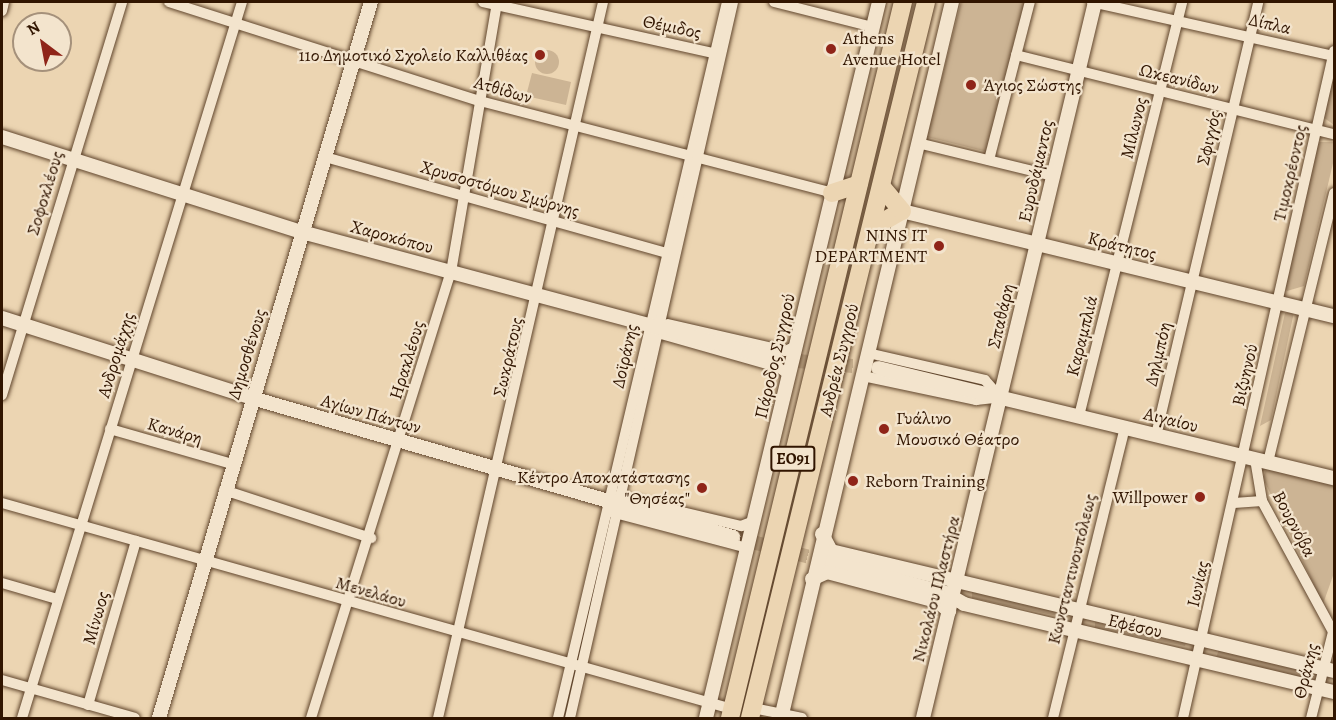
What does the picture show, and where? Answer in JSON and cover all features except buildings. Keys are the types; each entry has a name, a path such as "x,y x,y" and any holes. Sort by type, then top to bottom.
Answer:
{"highway":[{"name":"Ανδρέα Συγγρού","path":"731,714 903,2"},
{"name":"Ανδρέα Συγγρού","path":"751,713 926,2"},
{"path":"832,193 859,184"},
{"path":"872,228 902,211 882,187"},
{"path":"832,193 853,210"}],"street":[{"path":"2,10 4,2"},
{"name":"Σοφοκλέους","path":"2,395 122,2"},
{"name":"Ατθίδων","path":"169,2 480,101 575,128 832,193"},
{"name":"Ανδρομάχης","path":"22,718 242,2"},
{"name":"Δημοσθένους","path":"159,718 224,490 371,2"},
{"name":"Θέμιδος","path":"483,2 497,3 597,29 713,53"},
{"name":"Σωκράτους","path":"438,718 461,635 499,472 603,2"},
{"name":"Δοϊράνης","path":"558,718 657,328 694,157 713,53 727,2"},
{"name":"Δοϊράνης","path":"657,328 666,253 694,157 733,2"},
{"path":"774,2 805,6 873,27"},
{"name":"Πάροδος Συγγρού","path":"706,718 879,2"},
{"path":"782,716 822,534 863,376 952,2"},
{"path":"989,160 1030,2"},
{"name":"Δίπλα","path":"1094,2 1334,55"},
{"name":"Ευρυδάμαντος","path":"1037,244 1094,2"},
{"name":"Μίλωνος","path":"1117,263 1182,2"},
{"name":"Σφιγγός","path":"1192,281 1258,2"},
{"name":"Ηρακλέους","path":"311,718 351,603 451,272 497,3"},
{"name":"Ωκεανίδων","path":"1016,55 1335,134"},
{"name":"Τιμοκρέοντος","path":"1276,302 1334,55"},
{"name":"Χαροκόπου","path":"2,137 302,232 776,359"},
{"path":"918,143 1053,176"},
{"name":"Χρυσοστόμου Σμύρνης","path":"324,157 666,253"},
{"path":"1256,459 1306,309 1335,193"},
{"name":"Κράτητος","path":"902,211 1335,316"},
{"name":"Σπαθάρη","path":"1000,397 1037,244"},
{"name":"Καραμπλιά","path":"1079,416 1117,263"},
{"name":"Δηλμπόη","path":"1156,435 1192,281"},
{"name":"Βιζυηνού","path":"1256,459 1276,302"},
{"name":"Αγίων Πάντων","path":"2,318 252,398 499,472 733,537"},
{"name":"Χαροκόπου","path":"657,328 785,351 796,346"},
{"name":"Χαροκόπου","path":"657,328 778,367 789,375"},
{"name":"Αιγαίου","path":"868,354 986,380 1000,397"},
{"name":"Αιγαίου","path":"878,368 1335,478"},
{"name":"Αιγαίου","path":"863,376 976,400 1000,397"},
{"name":"Νικολάου Πλαστήρα","path":"957,581 1000,397"},
{"name":"Κωνσταντινουπόλεως","path":"1053,718 1125,427"},
{"name":"Κανάρη","path":"110,429 232,464"},
{"name":"Βουρνόβα","path":"1256,459 1262,501 1333,632"},
{"name":"Ιωνίας","path":"1183,718 1234,503 1256,459"},
{"path":"224,490 371,538"},
{"path":"1234,503 1262,501"},
{"name":"Μενελάου","path":"2,502 582,670 709,704 731,714"},
{"name":"Δοϊράνης","path":"570,718 582,670 613,505"},
{"name":"Αγίων Πάντων","path":"613,505 741,526 754,520"},
{"name":"Αγίων Πάντων","path":"613,505 747,549"},
{"name":"Εφέσου","path":"822,534 831,551 1329,669"},
{"name":"Μίνωος","path":"88,705 136,541"},
{"path":"829,562 949,602"},
{"path":"812,579 827,572 937,601 949,602"},
{"path":"949,602 957,581"},
{"path":"2,583 57,598"},
{"name":"Νικολάου Πλαστήρα","path":"923,718 949,602"},
{"name":"Εφέσου","path":"949,602 1335,692"},
{"name":"Θράκης","path":"1311,718 1319,689 1329,669 1333,632"},
{"path":"2,680 135,718"},
{"path":"751,713 802,718"}],"shaded area":[{"path":"961,2 1026,2 988,152 927,137"},
{"path":"547,50 556,53 559,62 556,71 547,74 538,71 535,62 538,53"},
{"path":"532,73 571,82 566,105 526,96"},
{"path":"1334,74 1334,125 1323,117"},
{"path":"1317,142 1333,142 1334,159 1304,286 1287,291 1283,283"},
{"path":"1294,312 1271,420 1260,426 1285,313"},
{"path":"1267,466 1334,484 1334,573 1323,604 1263,478"},
{"path":"972,591 1062,613 1062,617 972,598"},
{"path":"1095,621 1186,642 1185,646 1095,628"},
{"path":"1219,649 1303,669 1306,678 1216,658"}],"tunnel":[{"path":"776,359 875,368"},
{"path":"733,537 829,562"}],"place":[{"name":"Athens Avenue Hotel","path":"831,49"},
{"name":"11ο Δημοτικό Σχολείο Καλλιθέας","path":"540,55"},
{"name":"Άγιος Σώστης","path":"971,85"},
{"name":"NINS IT DEPARTMENT","path":"939,246"},
{"name":"Γυάλινο Μουσικό Θέατρο","path":"884,429"},
{"name":"Reborn Training","path":"853,481"},
{"name":"Κέντρο Αποκατάστασης \"Θησέας\"","path":"702,488"},
{"name":"Willpower","path":"1200,497"}]}
